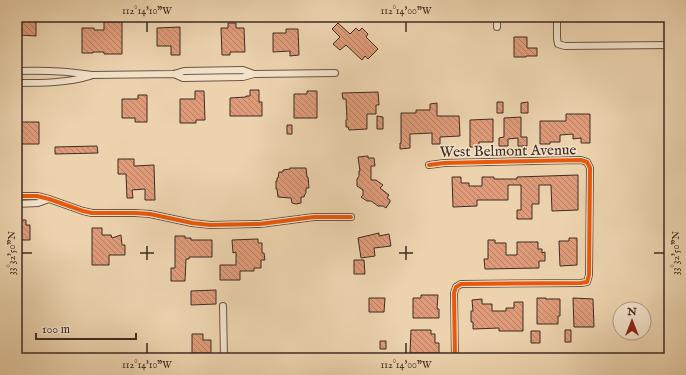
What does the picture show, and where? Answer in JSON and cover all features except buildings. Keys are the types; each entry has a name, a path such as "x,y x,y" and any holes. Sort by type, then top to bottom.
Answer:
{"street":[{"path":"497,17 497,27"},
{"path":"557,17 558,44 565,46 669,46"},
{"path":"17,71 39,70 92,75 174,74 184,71 243,70 254,74 335,73"},
{"path":"26,71 26,83"},
{"path":"17,83 39,83 80,79 92,75"},
{"name":"West Belmont Avenue","path":"429,165 444,162 581,160 587,162 590,168 589,275 587,282 461,284 456,287 454,292 455,358"},
{"path":"17,196 37,196 92,213 150,214 192,223 210,225 260,224 314,217 351,217"},
{"path":"26,196 26,204"},
{"path":"17,204 38,203 49,199"},
{"path":"223,306 224,358"}],"cycle path":[{"path":"429,165 444,163 581,160 587,162 590,168 589,275 587,282 461,284 456,287 454,293 455,358"},
{"path":"17,196 37,196 92,213 150,214 192,223 210,225 260,224 314,217 351,217"}]}
